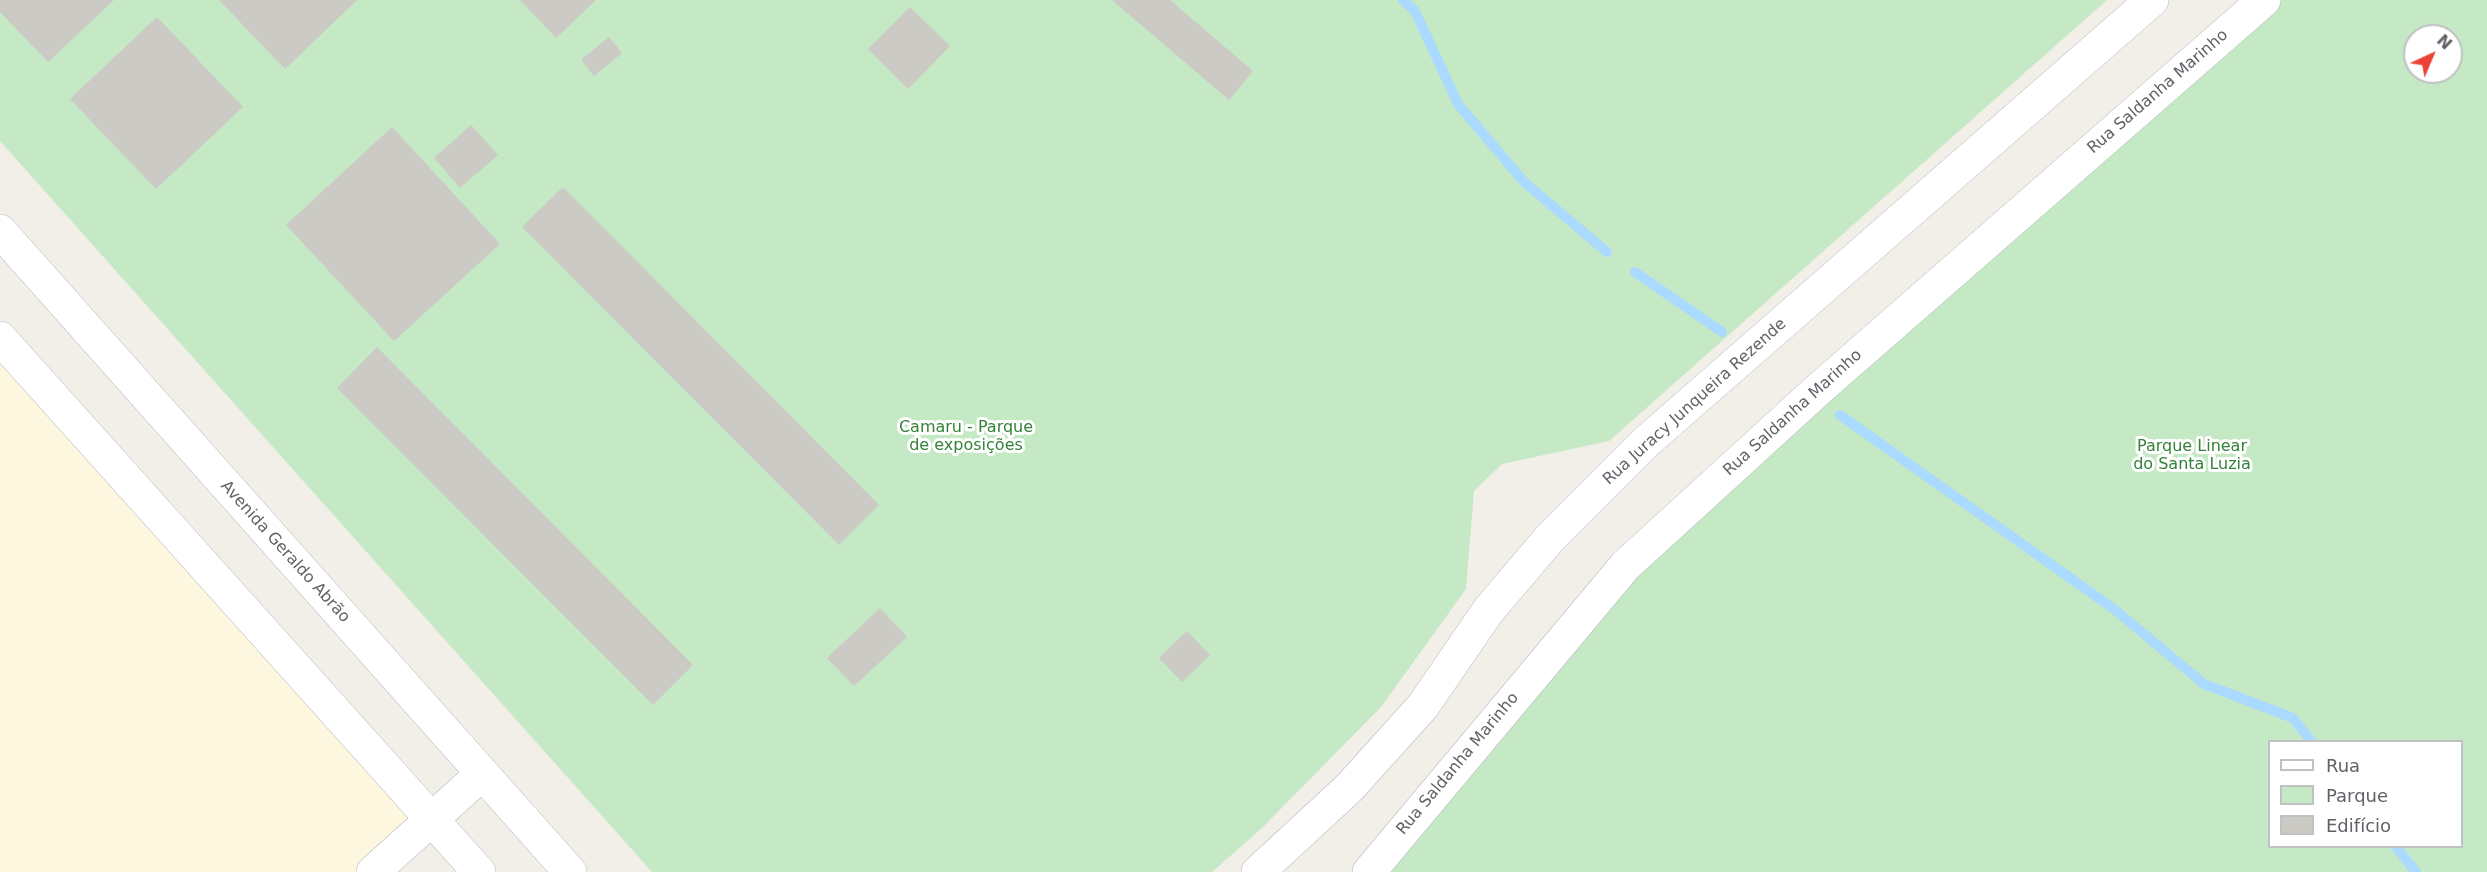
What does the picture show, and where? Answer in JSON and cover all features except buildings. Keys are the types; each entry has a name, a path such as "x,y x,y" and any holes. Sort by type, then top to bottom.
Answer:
{"main road":[{"name":"Rua Juracy Junqueira Rezende","path":"1258,872 1357,780 1423,706 1488,612 1550,538 1646,442 2152,0"},
{"name":"Rua Saldanha Marinho","path":"1369,872 1626,565 1820,388 2264,0"},
{"name":"Avenida Geraldo Abrão","path":"0,231 570,872"},
{"path":"0,338 479,872"},
{"path":"373,872 482,774"}],"shaded area":[{"path":"0,338 432,819 358,872 0,872"}],"green space":[{"name":"Camaru - Parque de exposições","path":"0,0 2107,0 1609,441 1502,464 1474,491 1466,589 1381,707 1262,828 1212,872 652,872 0,141"},
{"name":"Parque Linear do Santa Luzia","path":"2264,0 2487,0 2487,872 1369,872 1565,636"}],"waterway":[{"path":"1403,0 1415,11 1458,104 1524,182 1607,252"},
{"path":"1635,272 1722,332"},
{"path":"1840,415 2114,609 2204,684 2293,718 2310,740"},
{"path":"2397,848 2416,872"}]}
